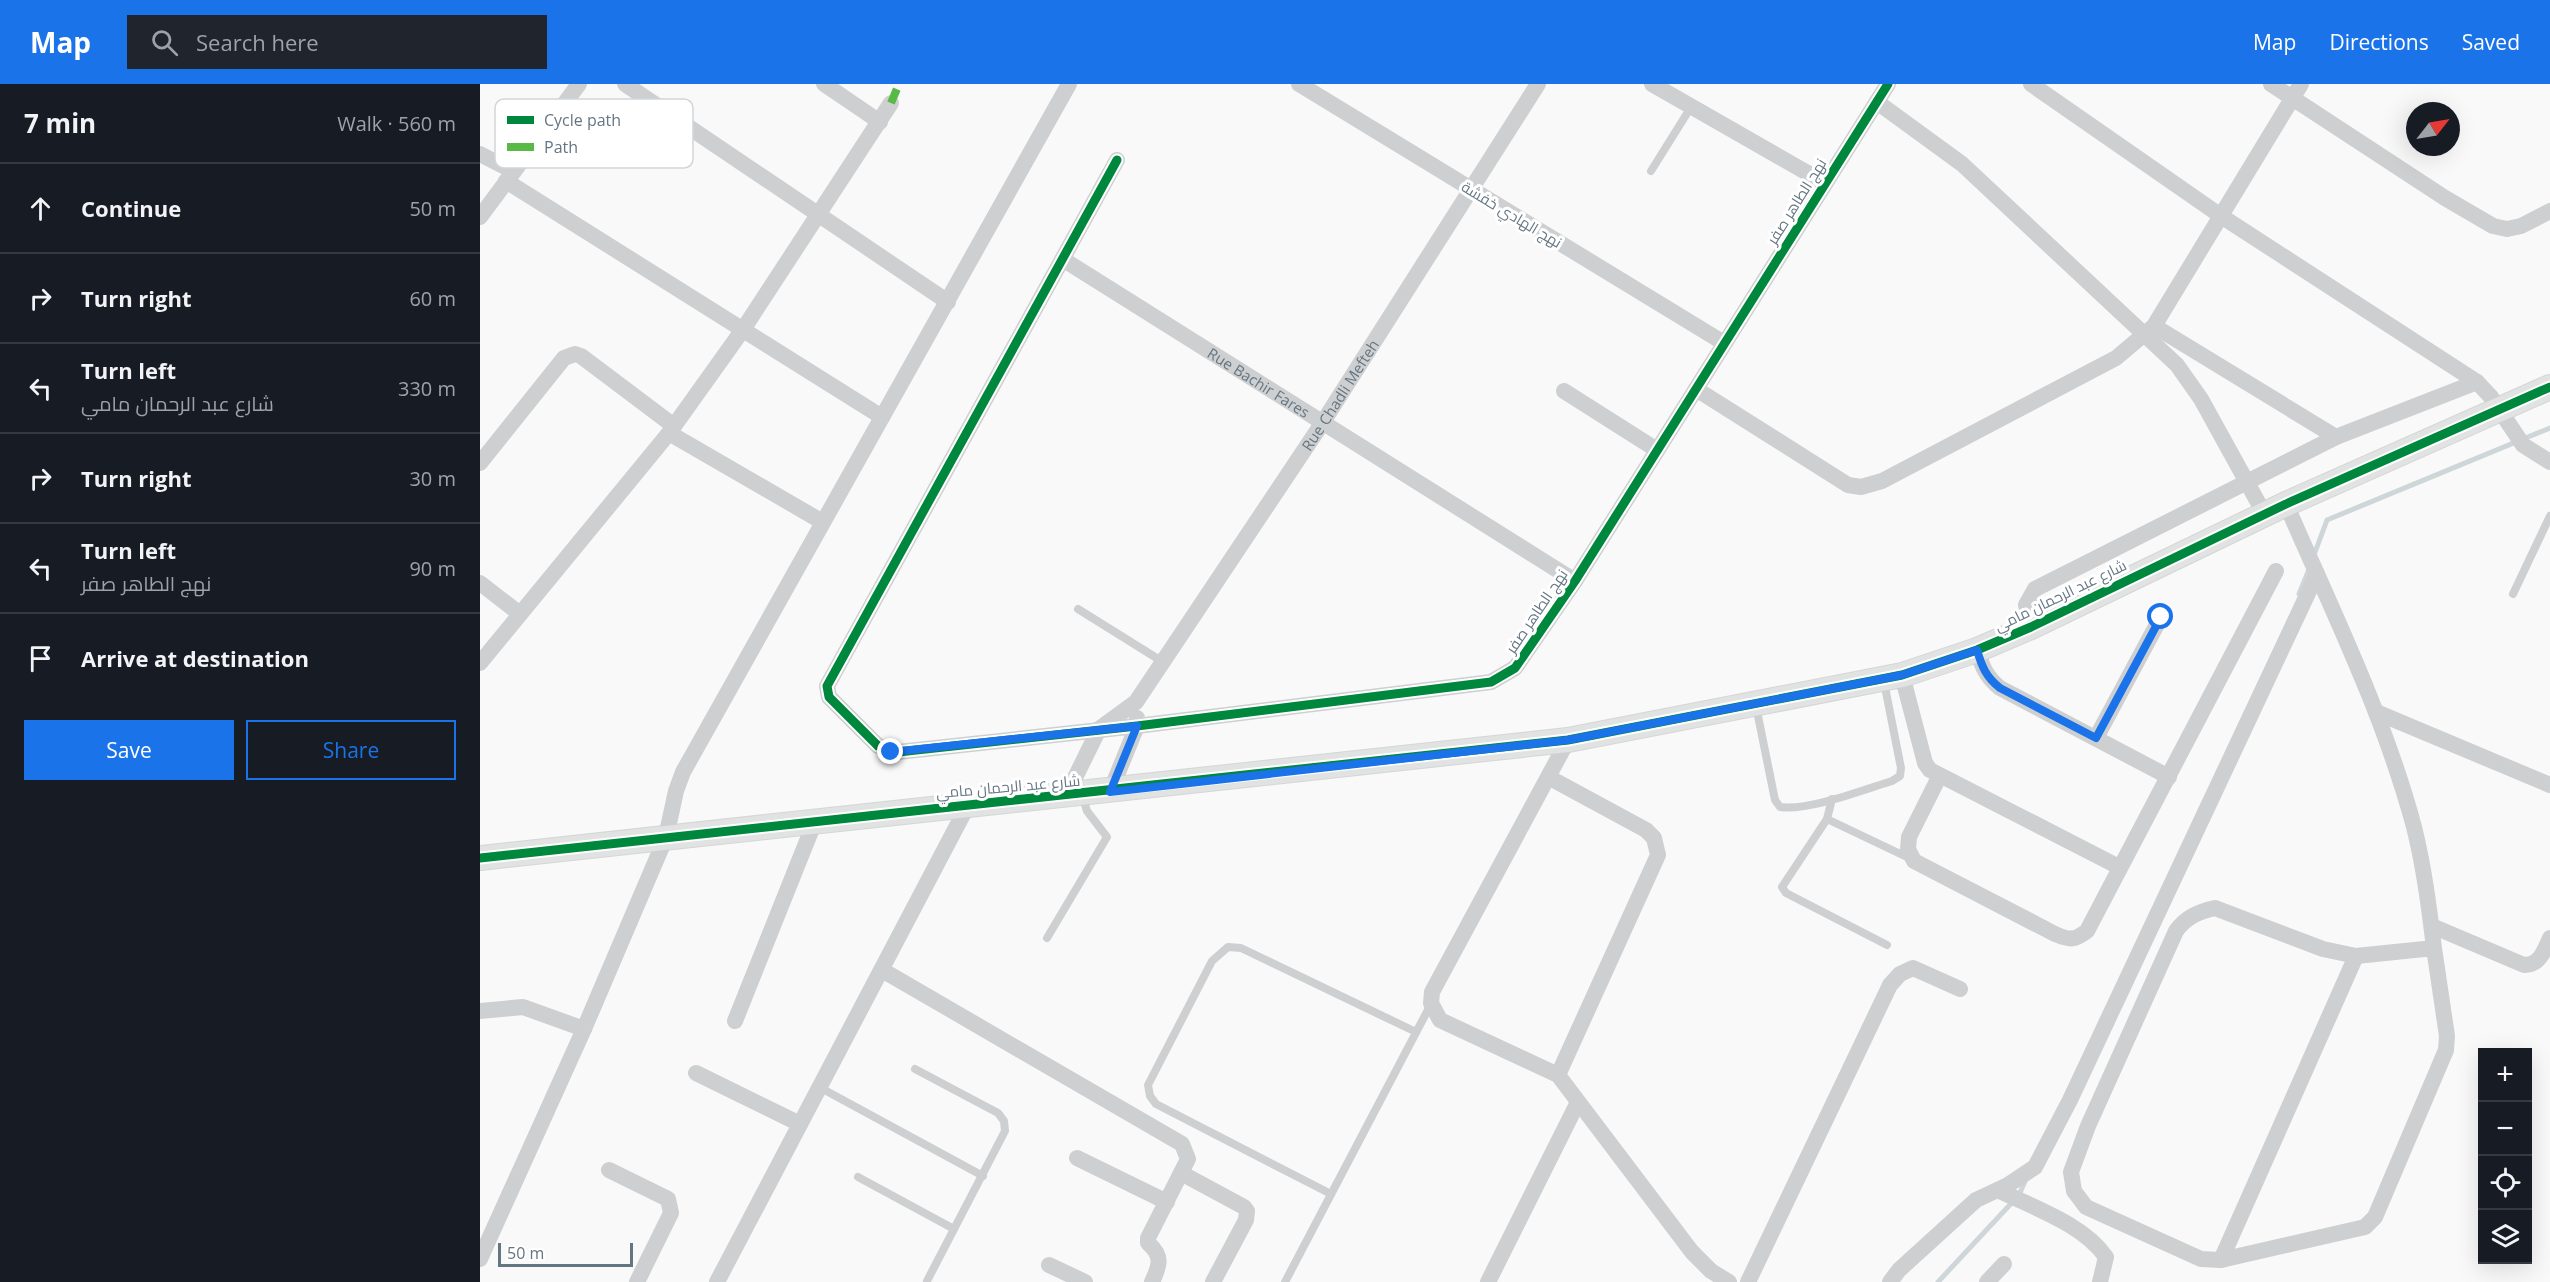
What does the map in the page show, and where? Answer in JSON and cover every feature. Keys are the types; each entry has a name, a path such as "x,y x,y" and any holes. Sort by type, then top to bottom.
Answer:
{"street":[{"path":"568,99 579,84"},
{"path":"625,84 647,99"},
{"path":"824,84 880,122"},
{"path":"480,1259 584,1029 666,837 675,790 683,772 821,521 948,302 1069,84"},
{"name":"نهج الهادي خفشة","path":"1299,84 1724,343"},
{"name":"Rue Chadli Mefteh","path":"1099,729 1136,702 1323,422 1473,190 1538,84"},
{"path":"1652,84 1825,183"},
{"name":"نهج الطاهر صفر","path":"1064,260 827,686 829,697 878,746 898,752 1137,726 1491,682 1515,668 1575,581 1887,84"},
{"path":"2031,84 2221,216 2477,382 2500,410 2523,445 2550,462"},
{"path":"2271,84 2297,91 2445,198 2493,226 2507,229 2521,226 2550,211"},
{"path":"1696,389 1848,485 1861,487 1882,481 2116,358 2150,330 2297,91"},
{"path":"1877,102 1962,164 2150,330 2190,382 2247,482 2276,509 2317,574 2376,712 2413,825 2424,870 2447,1036 2446,1050 2375,1217 2365,1227 2349,1233 2221,1260 2192,1256 2086,1207 2074,1191 2071,1172 2093,1114 2173,939 2185,920 2201,911 2215,908 2323,949 2356,956 2434,948"},
{"path":"480,663 671,429 744,328 891,103"},
{"path":"693,130 948,302"},
{"path":"480,154 495,165"},
{"path":"1064,260 1117,160"},
{"path":"499,168 882,417"},
{"path":"480,218 516,168"},
{"name":"Rue Bachir Fares","path":"1064,260 1575,581"},
{"path":"2150,330 2337,437"},
{"path":"480,463 564,358 569,355 581,356 671,429 821,521"},
{"path":"2031,627 2026,605 2035,589 2337,437 2477,382"},
{"name":"شارع عبد الرحمان مامي","path":"480,858 969,803 1110,792 1568,740 1756,706 1893,677 1977,650 2031,627 2276,509 2550,387"},
{"path":"1564,391 1657,450"},
{"path":"1939,777 1909,837 1908,849 1914,861 2069,940 2078,938 2087,931 2276,571"},
{"path":"1890,1282 1899,1270 1976,1200 1998,1190 2035,1167 2070,1100 2317,574"},
{"path":"480,583 520,614"},
{"path":"2096,738 2161,617"},
{"path":"1977,650 1982,668 1989,680 2000,688 2169,777"},
{"path":"1893,677 1925,763 1939,777 2120,867"},
{"path":"1110,792 1137,726 1136,702"},
{"path":"2376,712 2550,785"},
{"path":"1074,795 1099,729"},
{"path":"1568,740 1550,778 1432,992 1431,1003 1440,1020 1558,1075 1692,1252 1729,1282"},
{"path":"1550,778 1646,830 1654,838 1658,855 1558,1075"},
{"path":"717,1282 969,803"},
{"path":"735,1021 814,821"},
{"path":"2432,926 2524,965 2532,965 2539,960 2550,938"},
{"path":"2221,1260 2356,956"},
{"path":"1748,1282 1890,985 1900,974 1913,968 1960,989"},
{"path":"882,970 1182,1144 1188,1159 1148,1238 1148,1243 1158,1252 1160,1262 1152,1282"},
{"path":"480,1011 523,1007 584,1029"},
{"path":"696,1073 800,1124"},
{"path":"1488,1282 1578,1102"},
{"path":"1077,1158 1167,1202"},
{"path":"609,1170 668,1199 670,1204 670,1213 637,1282"},
{"path":"1181,1173 1244,1207 1247,1211 1246,1220 1213,1282"},
{"path":"1998,1190 2056,1219 2097,1243 2106,1257 2100,1282"},
{"path":"1987,1282 2004,1264"},
{"path":"1049,1265 1085,1282"}],"lane":[{"path":"1651,171 1691,107"},
{"path":"2513,594 2550,516"},
{"path":"1078,609 1163,662"},
{"path":"1756,706 1775,800 1780,807 1789,808 1832,799 1892,781 1900,776 1893,677"},
{"path":"1047,938 1107,837 1074,795"},
{"path":"1832,799 1827,819 1782,887 1786,893 1887,945"},
{"path":"1827,819 1914,861"},
{"path":"1331,1194 1156,1104 1150,1096 1148,1085 1212,961 1228,947 1241,948 1416,1032"},
{"path":"1285,1282 1431,1003"},
{"path":"915,1069 998,1113 1004,1121 1005,1131 927,1281"},
{"path":"819,1087 983,1176"},
{"path":"858,1177 954,1229"}],"waterway":[{"path":"2314,555 2327,520 2550,428"},
{"path":"2299,594 2310,567"},
{"path":"1938,1282 2019,1195 2026,1179"}],"marked path":[{"path":"891,103 899,84"}],"cycle path":[{"path":"1117,160 827,686 829,697 878,746 898,752 1137,726 1491,682 1515,668 1575,581 1888,84"},
{"path":"480,858 1568,740 1902,675 1977,650 2031,627 2286,504 2550,387"}],"route":[{"path":"891,752 1137,726 1110,792 1568,740 1756,706 1902,675 1977,650 1982,668 1989,680 2096,738 2161,617"}]}
